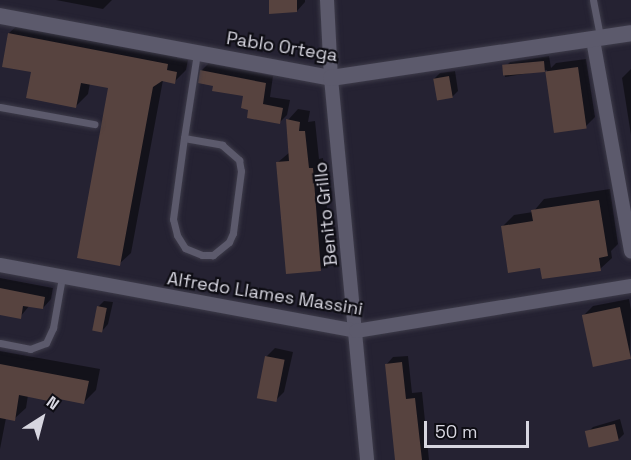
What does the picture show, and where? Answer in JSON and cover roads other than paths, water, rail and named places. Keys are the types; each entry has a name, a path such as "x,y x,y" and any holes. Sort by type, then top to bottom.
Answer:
{"street":[{"name":"Benito Grillo","path":"327,0 331,78 367,460"},
{"name":"Pablo Ortega","path":"0,16 331,78 631,33"},
{"path":"597,39 631,252"},
{"name":"Alfredo Llames Massini","path":"0,265 356,331 631,286"}],"lane":[{"path":"593,0 597,39"},
{"path":"184,138 222,145 239,160 241,171 233,233 229,242 213,255 202,255 185,248 177,235 172,219 184,138 197,53"},
{"path":"0,107 94,124"},
{"path":"0,343 30,349 46,343 53,328 62,277"}]}
